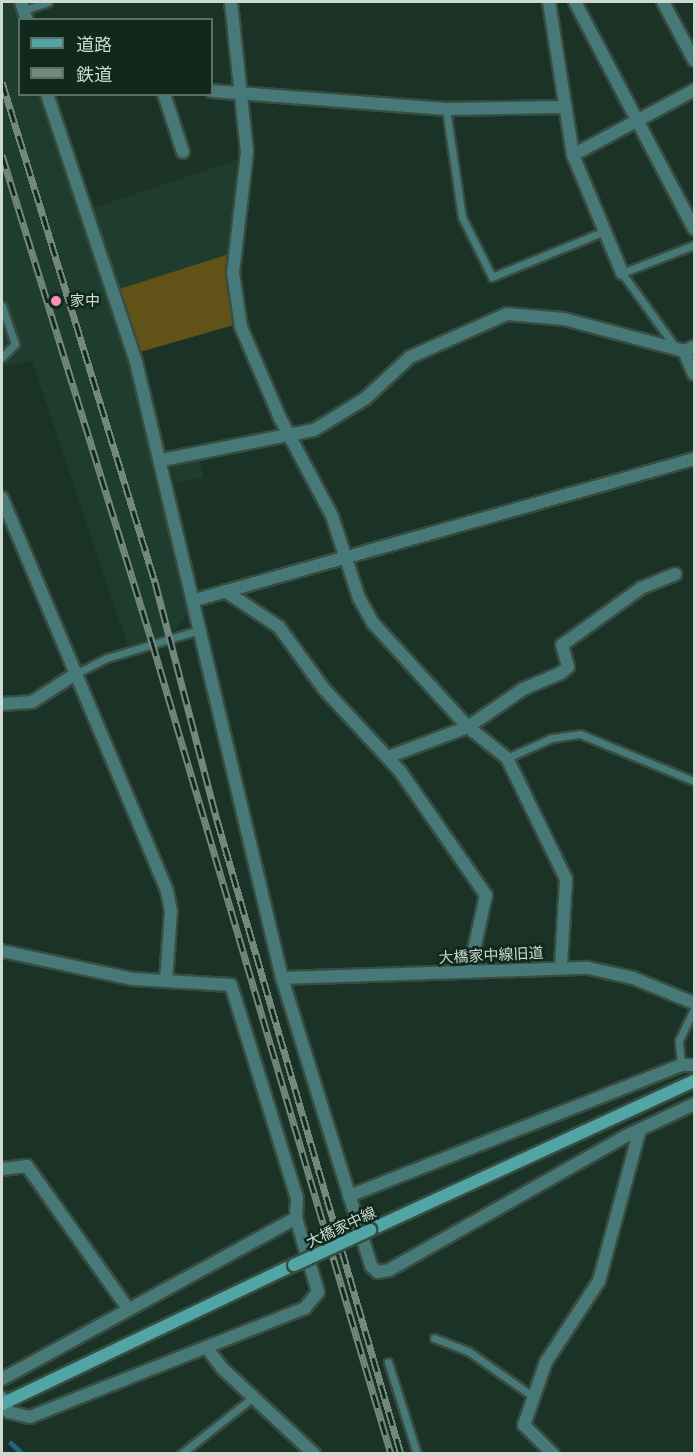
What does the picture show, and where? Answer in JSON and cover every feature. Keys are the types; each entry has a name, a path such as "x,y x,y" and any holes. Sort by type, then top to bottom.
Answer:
{"main road":[{"name":"大橋家中線","path":"2,1402 694,1081"}],"street":[{"path":"231,2 239,97 248,152 234,293 264,381 295,436 348,556 359,598 374,623 468,727 507,758 566,879 561,967"},
{"path":"549,2 563,107 573,155 602,232 622,273"},
{"path":"575,2 694,229"},
{"path":"663,2 694,60"},
{"path":"573,155 694,90"},
{"path":"213,91 239,97 446,109 563,107"},
{"path":"48,96 136,362 162,460 282,978 371,1266 378,1272 389,1270 640,1129 694,1104"},
{"path":"165,96 183,152"},
{"path":"162,460 295,436 350,409 410,357 507,314 564,319 685,349 694,374"},
{"path":"195,600 694,459"},
{"path":"2,498 77,673 170,902 166,981"},
{"path":"388,757 468,727 523,689 561,673 568,667 562,645 641,588 675,574"},
{"path":"225,591 279,627 324,689 388,757 486,895 469,972"},
{"path":"2,704 32,702 77,673"},
{"path":"2,951 166,981 219,980 231,985 237,996 297,1198 296,1218 317,1298 305,1308 30,1417 17,1418 2,1402"},
{"name":"大橋家中線旧道","path":"282,978 561,967 607,970 694,1003"},
{"path":"349,1196 681,1065 694,1065"},
{"path":"553,1454 524,1425 546,1362 599,1281 640,1129"},
{"path":"2,1169 27,1166 129,1310"},
{"path":"2,1379 129,1310 225,1253 296,1218"},
{"path":"207,1348 252,1398 314,1454"}],"lane":[{"path":"24,10 48,2"},
{"path":"446,109 462,217 492,277 602,232"},
{"path":"685,349 622,273 694,245"},
{"path":"2,306 15,344 2,357"},
{"path":"77,673 107,658 202,629"},
{"path":"507,758 552,738 580,734 694,781"},
{"path":"681,1065 679,1040 694,1009"},
{"path":"434,1338 468,1351 535,1398"},
{"path":"388,1362 417,1454"},
{"path":"181,1454 252,1398"}],"shaded area":[{"path":"2,2 13,2 18,20 18,96 42,96 124,347 189,612 175,631 128,646 32,361 2,367"},
{"path":"237,160 229,254 119,289 90,209"},
{"path":"229,254 226,278 234,325 140,352 119,289"},
{"path":"200,458 204,478 174,483 171,464"}],"waterway":[{"path":"11,1443 23,1454"}],"railway":[{"path":"2,82 155,582 217,820 401,1454"},
{"path":"2,155 152,642 391,1454"}],"place":[{"name":"家中","path":"56,301"}]}
